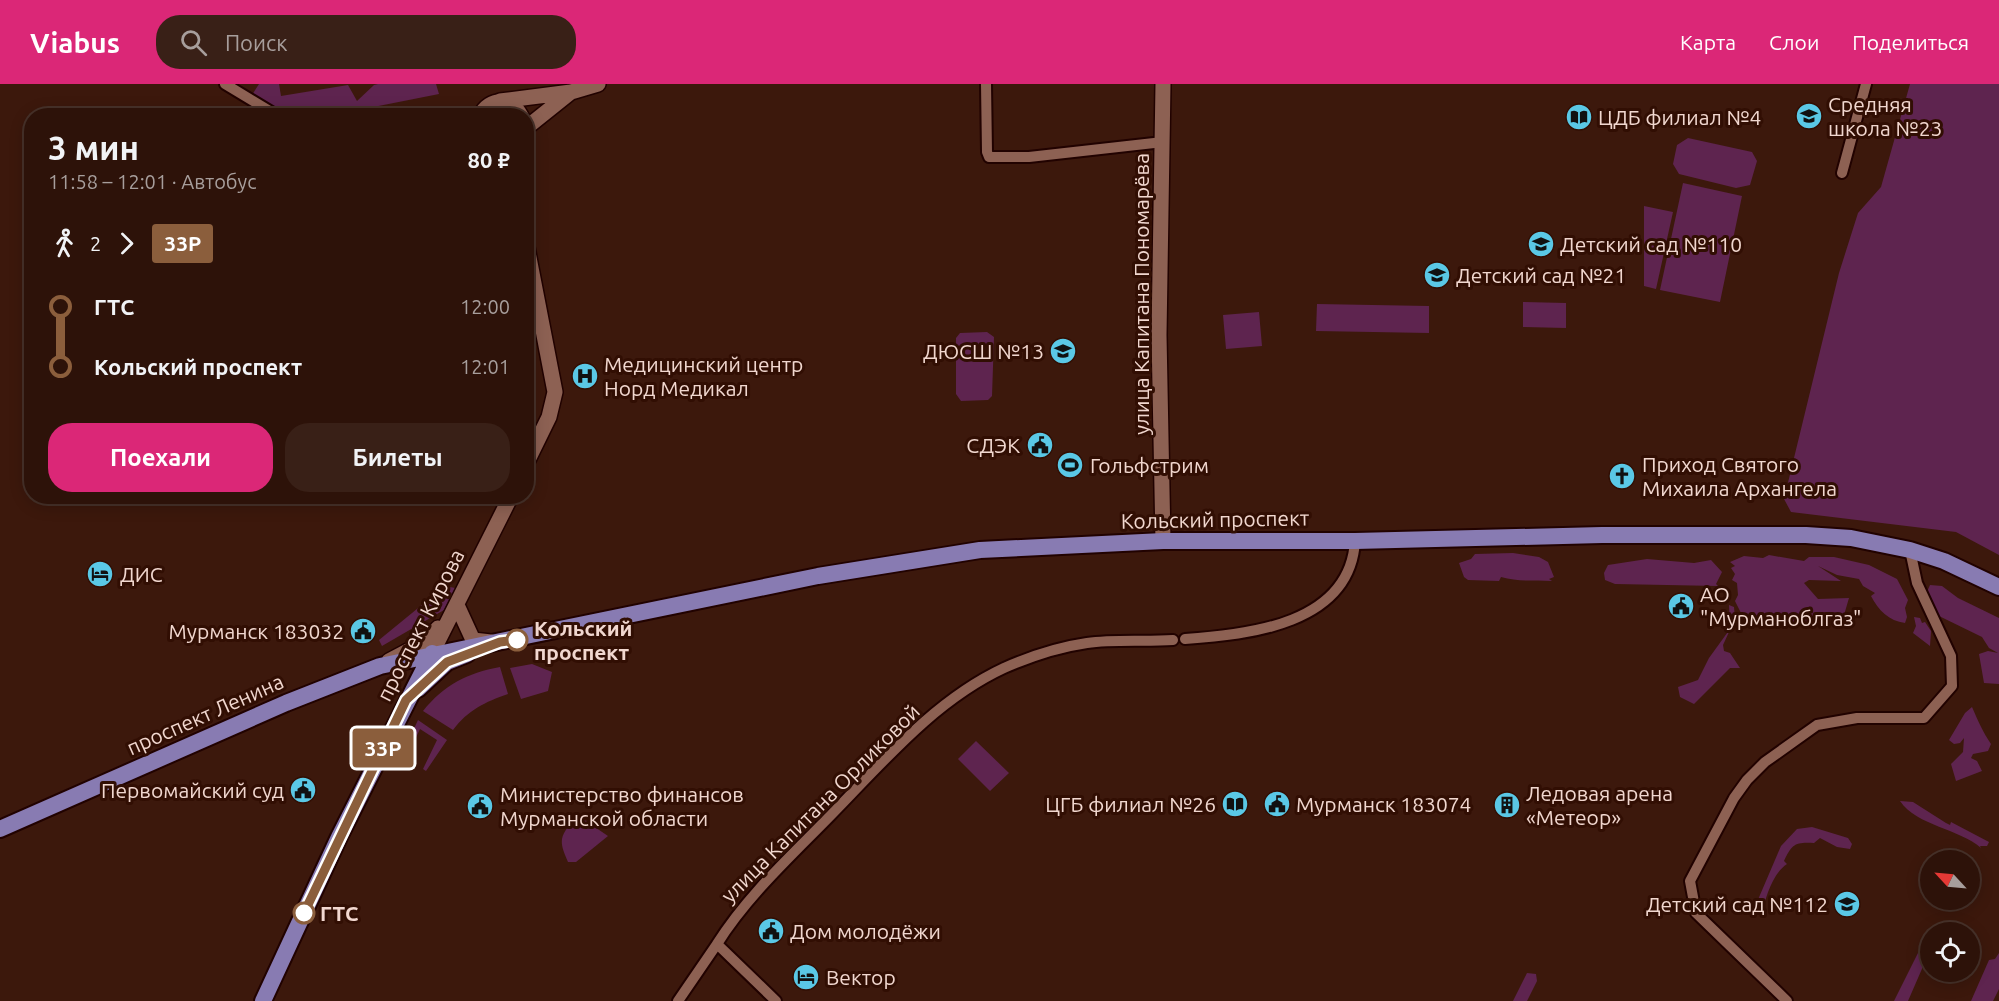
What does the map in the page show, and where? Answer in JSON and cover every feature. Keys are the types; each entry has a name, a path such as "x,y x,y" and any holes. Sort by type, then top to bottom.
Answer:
{"main road":[{"name":"Кольский проспект","path":"432,653 500,642 818,576 980,550 1163,541 1355,541 1602,535 1851,538 1910,550 1944,561 1999,587"},
{"path":"406,700 447,662 500,642"},
{"name":"проспект Ленина","path":"0,829 286,704 380,666 432,653"},
{"name":"проспект Кирова","path":"262,1001 406,700 432,653"}],"street":[{"path":"225,84 265,108"},
{"path":"484,108 500,100 571,92 598,84"},
{"path":"986,84 989,157 1029,157 1163,142"},
{"name":"улица Капитана Пономарёва","path":"1163,84 1159,335 1163,541"},
{"path":"1842,173 1866,84"},
{"path":"534,122 571,92"},
{"path":"500,100 510,102 515,108"},
{"path":"534,283 555,392 549,417 534,448"},
{"name":"проспект Кирова","path":"432,653 507,504"},
{"path":"1185,639 1261,631 1290,621 1319,604 1345,579 1353,561 1355,541"},
{"path":"1787,1001 1696,913 1690,881 1734,798 1765,762 1817,725 1857,718 1924,718 1952,686 1951,656 1917,583 1910,550"},
{"path":"380,666 427,642 457,605 473,640 500,642"},
{"name":"улица Капитана Орликовой","path":"678,1001 733,918 912,733 962,692 1003,669 1044,654 1087,643 1173,640"},
{"path":"717,944 776,1001"}],"shaded area":[{"path":"259,84 279,84 281,96 348,85 357,101 378,84 436,84 439,94 368,108 273,108 252,95"},
{"path":"1910,84 1999,84 1999,555 1956,532 1791,512 1784,499 1839,273 1858,213 1881,187"},
{"path":"1688,138 1752,152 1757,161 1750,185 1736,188 1679,174 1673,164 1677,145"},
{"path":"1683,183 1742,196 1720,302 1660,290"},
{"path":"1644,206 1673,212 1656,289 1644,286"},
{"path":"1523,302 1566,303 1566,328 1523,327"},
{"path":"1317,304 1429,306 1429,333 1316,331"},
{"path":"1259,312 1262,346 1226,349 1223,315"},
{"path":"987,332 994,337 992,396 988,400 961,401 956,394 956,338 960,333"},
{"path":"1513,553 1539,557 1548,562 1554,577 1549,579 1552,581 1501,577 1499,581 1468,580 1464,577 1459,563 1471,559 1475,554"},
{"path":"1769,555 1804,561 1809,557 1834,557 1869,565 1897,579 1908,600 1905,608 1907,617 1905,623 1894,620 1881,610 1871,596 1875,593 1863,586 1859,579 1837,575 1818,566 1841,581 1809,580 1804,583 1818,599 1849,598 1844,615 1840,618 1791,625 1741,613 1735,601 1738,595 1737,583 1732,580 1735,574 1731,568 1735,566 1730,562 1744,556 1763,558"},
{"path":"1647,559 1694,563 1711,560 1722,572 1716,584 1718,586 1615,584 1605,580 1604,573 1608,565"},
{"path":"1930,585 1942,586 1958,598 1999,618 1999,684 1984,683 1979,654 1988,651 1998,653 1989,648 1982,637 1939,616 1926,594"},
{"path":"445,586 455,588 444,610 382,646 379,640"},
{"path":"1729,605 1734,607 1735,619 1723,645 1724,651 1730,653 1740,668 1730,668 1694,704 1680,697 1678,687 1698,680 1709,658 1730,629"},
{"path":"1914,617 1920,618 1922,623 1925,622 1931,631 1930,646 1913,633 1916,626"},
{"path":"532,664 552,672 548,691 521,699 510,668"},
{"path":"500,667 508,694 478,708 465,717 453,730 423,711 448,687 477,673"},
{"path":"1972,707 1991,744 1988,751 1973,754 1971,758 1977,761 1982,771 1956,781 1951,764 1963,752 1964,738 1960,743 1954,744 1949,740 1965,713"},
{"path":"418,720 447,740 426,771 423,769 437,740 420,729 403,765 398,763"},
{"path":"976,741 1009,773 990,791 958,759"},
{"path":"1900,801 1913,802 1946,823 1950,825 1951,822 1989,842 1987,846 1980,846 1981,848 1962,836 1917,816"},
{"path":"577,815 608,836 576,862 568,862 562,837"},
{"path":"1812,827 1848,838 1852,844 1850,849 1837,847 1820,838 1814,843 1795,845 1784,861 1787,864 1777,874 1770,887 1762,915 1754,909 1781,846 1797,829"},
{"path":"1920,949 1920,973 1908,1001 1894,1001"},
{"path":"1999,953 1999,989 1993,1001 1971,1001 1989,960 1995,959"},
{"path":"1527,973 1536,974 1537,981 1527,1001 1513,1001"}],"bus line":[{"name":"33Р","path":"304,913 406,700 447,662 500,642 517,640"}],"place":[{"name":"Средняя школа №23","path":"1809,116"},
{"name":"ЦДБ филиал №4","path":"1579,117"},
{"name":"Детский сад №110","path":"1541,244"},
{"name":"Детский сад №21","path":"1437,275"},
{"name":"ДЮСШ №13","path":"1063,351"},
{"name":"Медицинский центр Норд Медикал","path":"585,376"},
{"name":"СДЭК","path":"1040,445"},
{"name":"Гольфстрим","path":"1070,465"},
{"name":"Приход Святого Михаила Архангела","path":"1622,476"},
{"name":"ДИС","path":"100,574"},
{"name":"AO \"Мурманоблгаз\"","path":"1681,606"},
{"name":"Мурманск 183032","path":"363,631"},
{"name":"Кольский проспект","path":"517,640"},
{"name":"Первомайский суд","path":"303,790"},
{"name":"ЦГБ филиал №26","path":"1235,804"},
{"name":"Мурманск 183074","path":"1277,804"},
{"name":"Ледовая арена «Метеор»","path":"1507,805"},
{"name":"Министерство финансов Мурманской области","path":"480,806"},
{"name":"Детский сад №112","path":"1847,904"},
{"name":"ГТС","path":"304,913"},
{"name":"Дом молодёжи","path":"771,931"},
{"name":"Вектор","path":"806,977"}]}
